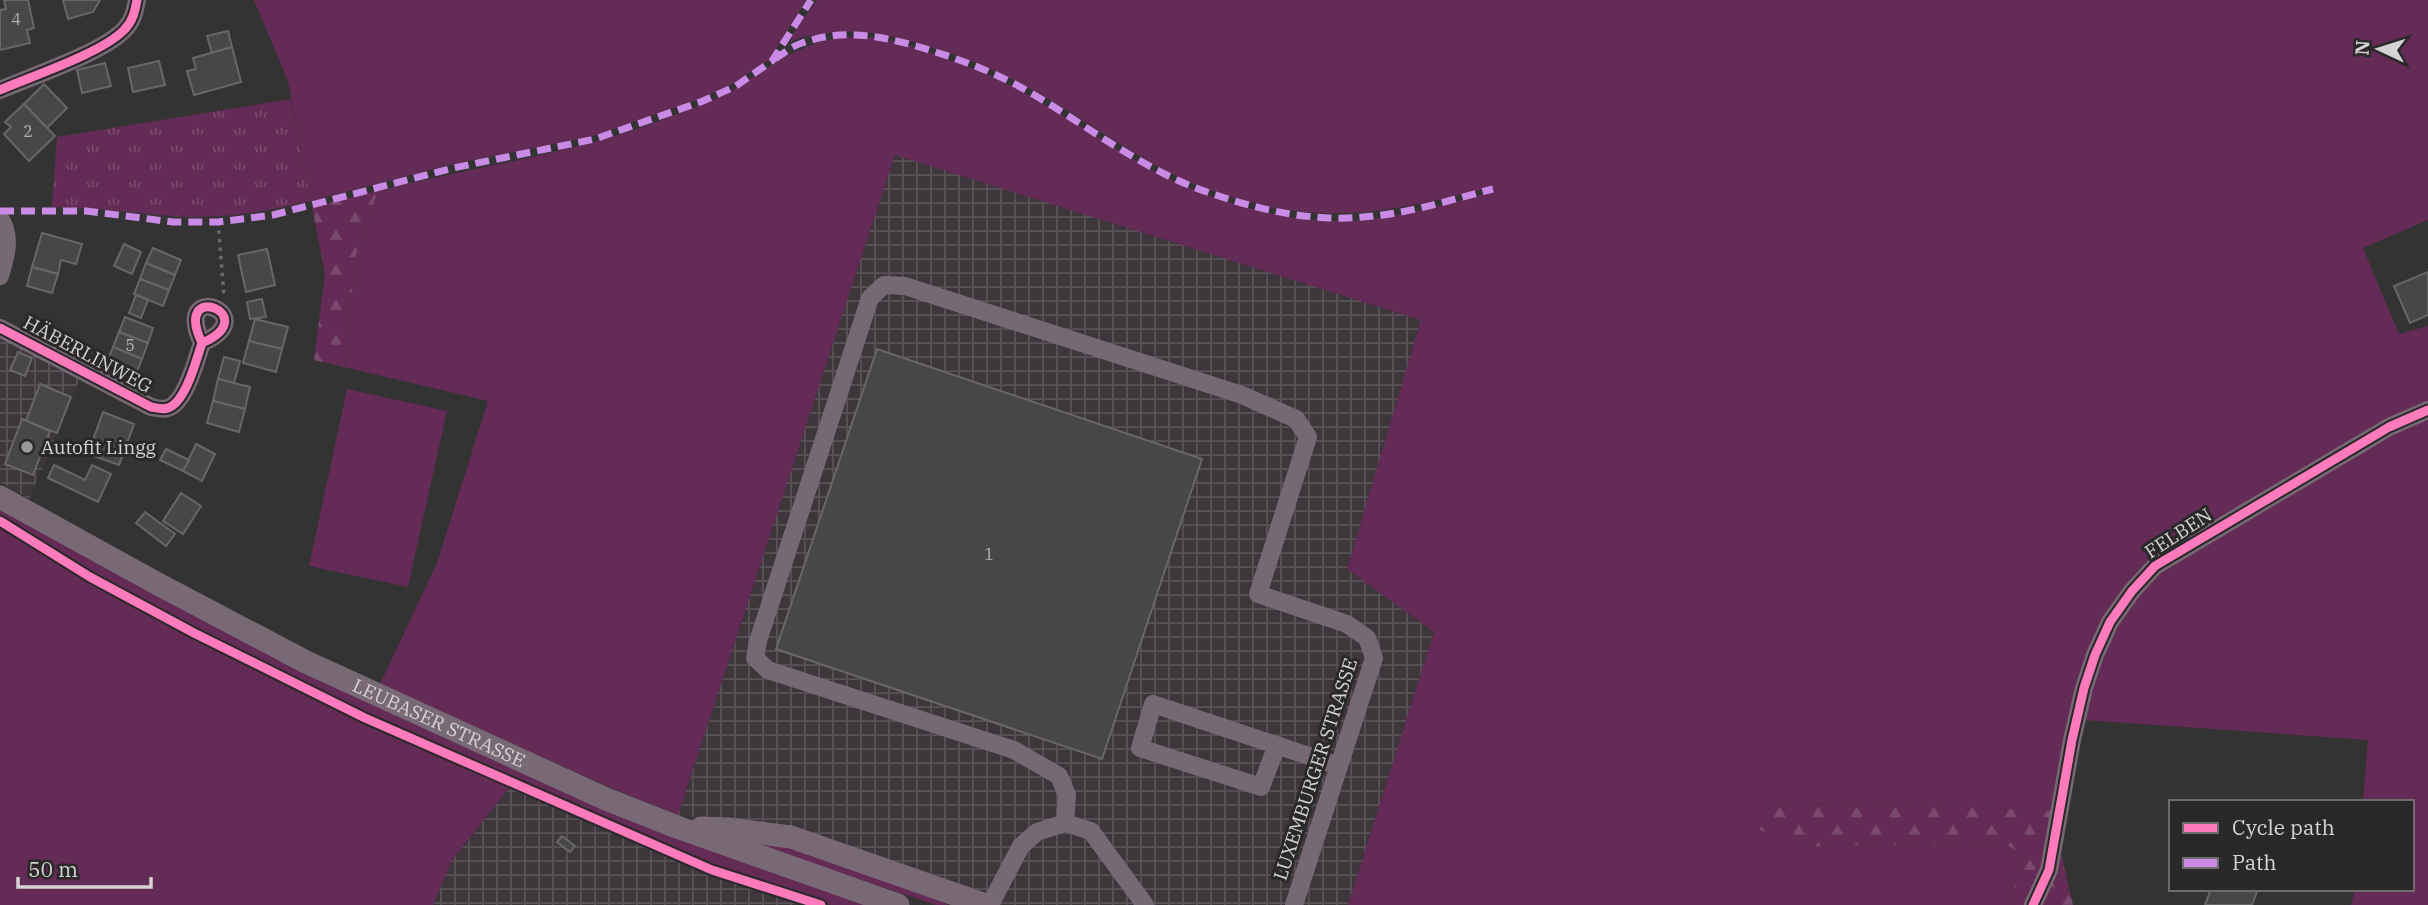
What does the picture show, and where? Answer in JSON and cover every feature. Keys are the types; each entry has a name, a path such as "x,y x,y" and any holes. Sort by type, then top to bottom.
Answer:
{"main road":[{"name":"LEUBASER STRASSE","path":"0,497 306,662 606,799 898,905"},
{"path":"677,827 729,829 791,837 988,905"}],"street":[{"path":"0,90 106,44 125,29 135,15 137,0"},
{"path":"0,218 6,228 8,249 0,276"},
{"name":"LUXEMBURGER STRASSE","path":"1065,823 1067,795 1059,776 1014,750 768,670 755,658 758,641 870,298 884,285 905,286 1242,395 1296,419 1308,437 1258,594 1348,624 1367,638 1374,658 1294,905"},
{"name":"HÄBERLINWEG","path":"0,328 151,407 165,410 177,404 185,390 202,343 195,316 207,306 215,307 225,319 224,327 220,333 202,343"},
{"name":"FELBEN","path":"2033,905 2049,870 2084,688 2110,622 2132,592 2155,566 2389,427 2428,410"},
{"path":"1277,745 1261,787 1140,748 1153,705 1277,745 1339,766"},
{"path":"988,905 1021,846 1037,832 1065,823 1091,831 1145,905"}],"path":[{"path":"218,222 225,303 221,312"}],"shaded area":[{"path":"895,154 1422,320 1347,569 1434,632 1348,905 1003,905 727,823 678,815"},
{"path":"0,335 81,376 29,499 0,482"},
{"path":"510,787 710,873 805,905 433,905 452,860"}],"green space":[{"path":"254,0 806,0 769,60 734,83 702,98 593,136 452,164 311,201 288,81"},
{"path":"817,0 2428,0 2428,220 2363,248 2399,334 2428,326 2428,401 2384,421 2151,563 2105,620 2056,812 1899,802 1766,806 1803,847 2004,842 2019,854 2014,889 2008,905 1348,905 1434,632 1347,569 1421,320 895,155 678,815 609,787 380,684 437,563 488,401 344,367 356,255 378,191 621,134 701,105 810,46 830,40 865,37 907,45 984,73 1029,95 1163,176 1247,208 1307,219 1366,220 1414,212 1494,191 1493,187 1409,206 1354,213 1297,211 1243,200 1168,172 1022,84 955,55 903,39 862,32 814,35 790,43 793,34"},
{"path":"291,99 311,201 259,212 206,217 52,207 57,137"},
{"path":"378,191 356,255 344,367 314,360 325,274 312,207"},
{"path":"347,389 447,411 408,587 309,566"},
{"path":"2428,415 2428,905 2351,905 2354,891 2414,891 2414,800 2363,800 2368,740 2084,720 2102,653 2117,622 2137,594 2157,574 2192,550"},
{"path":"0,505 154,593 866,905 831,905 714,866 367,716 195,631 91,573 0,517"},
{"path":"0,523 78,573 193,637 350,714 510,787 452,860 433,905 0,905"},
{"path":"1899,802 2067,812 2061,853 2073,905 2008,905 2014,889 2019,854 2004,842 1803,847 1760,830 1766,806"},
{"path":"742,840 788,841 950,898 947,905 936,905"}],"building":[{"path":"4,0 28,0 34,28 27,30 30,43 0,50 0,10 6,9"},
{"path":"63,0 100,0 93,12 68,19"},
{"path":"228,31 232,47 212,53 207,36"},
{"path":"232,47 241,82 194,95 187,71 196,69 193,58"},
{"path":"159,61 165,85 133,92 128,68"},
{"path":"105,63 111,86 82,93 77,70"},
{"path":"44,84 67,108 47,128 24,104"},
{"path":"24,104 55,136 29,161 4,134 11,127 5,122"},
{"path":"42,233 82,244 76,264 61,260 58,274 32,267"},
{"path":"124,244 141,252 132,274 114,266"},
{"path":"153,248 181,260 175,275 146,263"},
{"path":"267,249 275,285 246,292 238,255"},
{"path":"146,263 175,275 169,290 140,279"},
{"path":"32,267 58,274 52,293 27,286"},
{"path":"2428,272 2428,315 2410,323 2394,286"},
{"path":"140,279 169,290 163,306 134,294"},
{"path":"136,295 148,300 141,318 129,313"},
{"path":"262,299 266,317 250,319 247,302"},
{"path":"125,317 153,328 148,343 119,332"},
{"path":"255,319 288,327 282,349 249,341"},
{"path":"119,332 148,343 142,359 113,347"},
{"path":"249,341 282,349 276,372 243,363"},
{"path":"113,347 142,359 136,374 107,363"},
{"path":"877,349 1202,459 1102,759 776,649"},
{"path":"18,352 32,358 25,376 10,370"},
{"path":"224,357 240,361 234,383 218,379"},
{"path":"218,379 250,387 245,409 213,401"},
{"path":"40,384 71,397 57,433 26,421"},
{"path":"213,401 245,409 239,432 207,423"},
{"path":"103,412 134,424 119,465 88,454"},
{"name":"Autofit Lingg","path":"22,419 50,431 33,475 5,464"},
{"path":"196,444 215,454 202,481 183,471"},
{"path":"166,449 189,460 183,471 160,460"},
{"path":"54,465 85,480 92,465 111,474 98,502 48,478"},
{"path":"181,493 201,506 183,534 163,521"},
{"path":"145,512 175,534 166,546 136,523"},
{"path":"562,836 575,846 570,852 557,842"},
{"path":"2210,891 2257,891 2252,905 2205,905"}],"marked path":[{"path":"0,211 86,211 173,222 218,222 273,215 453,168 595,139 703,101 736,86 772,61 811,0"},
{"path":"775,59 798,44 831,36 859,35 916,46 971,64 1011,82 1139,160 1188,185 1268,210 1325,218 1379,215 1428,206 1493,189"}],"cycle path":[{"path":"0,90 84,55 114,39 130,23 137,0"},
{"path":"0,328 151,407 162,409 168,408 180,398 193,369 202,343 196,323 198,312 205,307 214,308 222,314 225,322 219,332 202,343"},
{"path":"2033,905 2049,870 2084,688 2110,622 2132,591 2155,566 2389,427 2428,410"},
{"path":"0,521 90,577 194,633 365,718 712,870 821,905"}],"place":[{"name":"Autofit Lingg","path":"27,447"}]}
